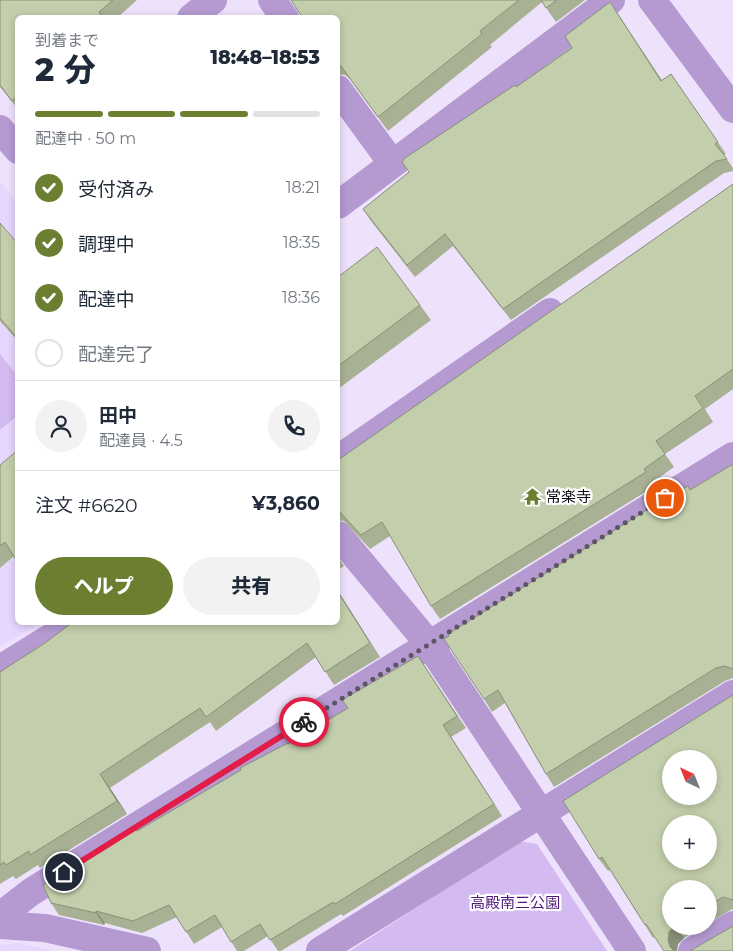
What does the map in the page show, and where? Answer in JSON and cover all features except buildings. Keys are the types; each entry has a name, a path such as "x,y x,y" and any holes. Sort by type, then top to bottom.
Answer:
{"street":[{"path":"195,15 213,0"},
{"path":"272,0 283,15"},
{"path":"340,203 611,0"},
{"path":"652,0 733,109"},
{"path":"340,92 392,163"},
{"path":"0,129 15,146"},
{"path":"340,457 572,298"},
{"path":"0,916 31,892 733,456"},
{"path":"340,537 429,644 542,812 632,951"},
{"path":"0,669 71,625"},
{"path":"320,951 733,694"},
{"path":"0,925 45,928 147,951"},
{"path":"692,951 733,925"}],"shaded area":[{"path":"0,182 15,200 15,625 37,625 0,647"},
{"path":"18,943 54,951 0,951 0,945"}],"green space":[{"path":"0,354 15,373 15,418 0,430"},
{"name":"高殿南三公園","path":"519,841 537,844 607,951 350,951"}],"way so far":[{"path":"304,722 665,498"}],"place":[{"name":"常楽寺","path":"532,496"}],"route":[{"path":"64,872 304,722"}]}
